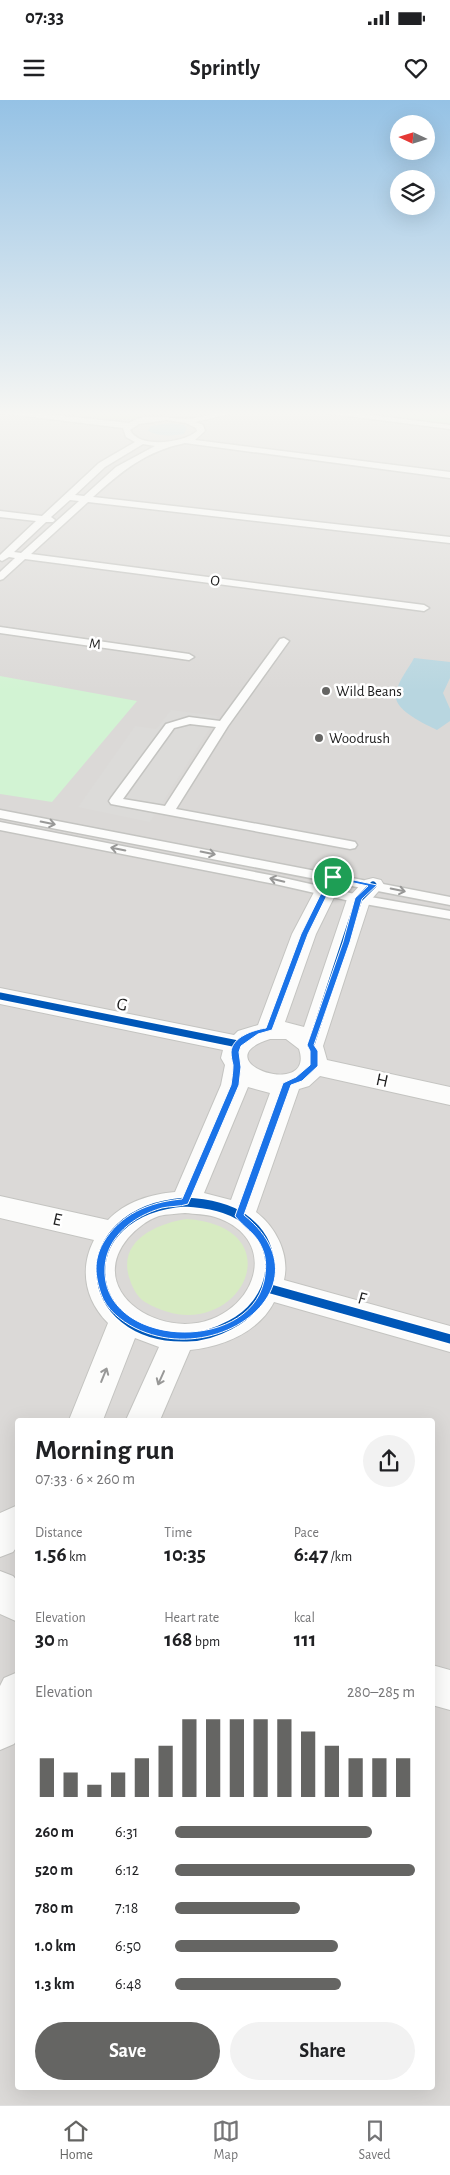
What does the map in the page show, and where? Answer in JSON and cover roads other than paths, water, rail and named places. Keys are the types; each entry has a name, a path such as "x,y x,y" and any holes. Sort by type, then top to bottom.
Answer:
{"street":[{"path":"269,1030 304,934 329,884"},
{"path":"238,1056 244,1074 264,1083 287,1083 299,1079 312,1055 346,942 366,892"},
{"name":"G","path":"0,996 238,1056"},
{"path":"185,1202 235,1085 238,1056 256,1032 269,1030 293,1032 312,1055"},
{"name":"H","path":"312,1055 450,1096"},
{"path":"240,1216 287,1083"},
{"path":"185,1202 214,1205 240,1216 257,1230 267,1248 271,1268 267,1288 260,1302 248,1314 234,1324 199,1336 180,1337 151,1332 126,1319 108,1300 100,1278 102,1255 114,1233 127,1220 144,1210 164,1204 185,1202"},
{"name":"E","path":"0,1208 114,1233"},
{"name":"F","path":"267,1288 450,1339"},
{"path":"87,1418 126,1319"},
{"path":"143,1418 180,1337"},
{"path":"0,1589 7,1598 15,1602"},
{"path":"435,1686 450,1690"},
{"path":"0,1730 15,1698"}],"lane":[{"path":"4,556 60,505"},
{"path":"0,577 80,505"},
{"path":"127,505 450,540"},
{"path":"0,514 60,521"},
{"name":"O","path":"4,556 24,555 424,608"},
{"name":"M","path":"0,630 189,657"},
{"path":"168,811 223,725 284,641"},
{"path":"223,725 190,720 170,726 115,801 350,845"},
{"path":"0,814 366,892 450,915"},
{"path":"0,826 275,880 329,884 366,892 450,901"}],"water":[{"path":"414,658 450,662 450,678 443,693 450,709 450,721 437,730 404,711 396,699 399,684"}],"place":[{"name":"Wild Beans","path":"326,691"},
{"name":"Woodrush","path":"319,738"}]}
